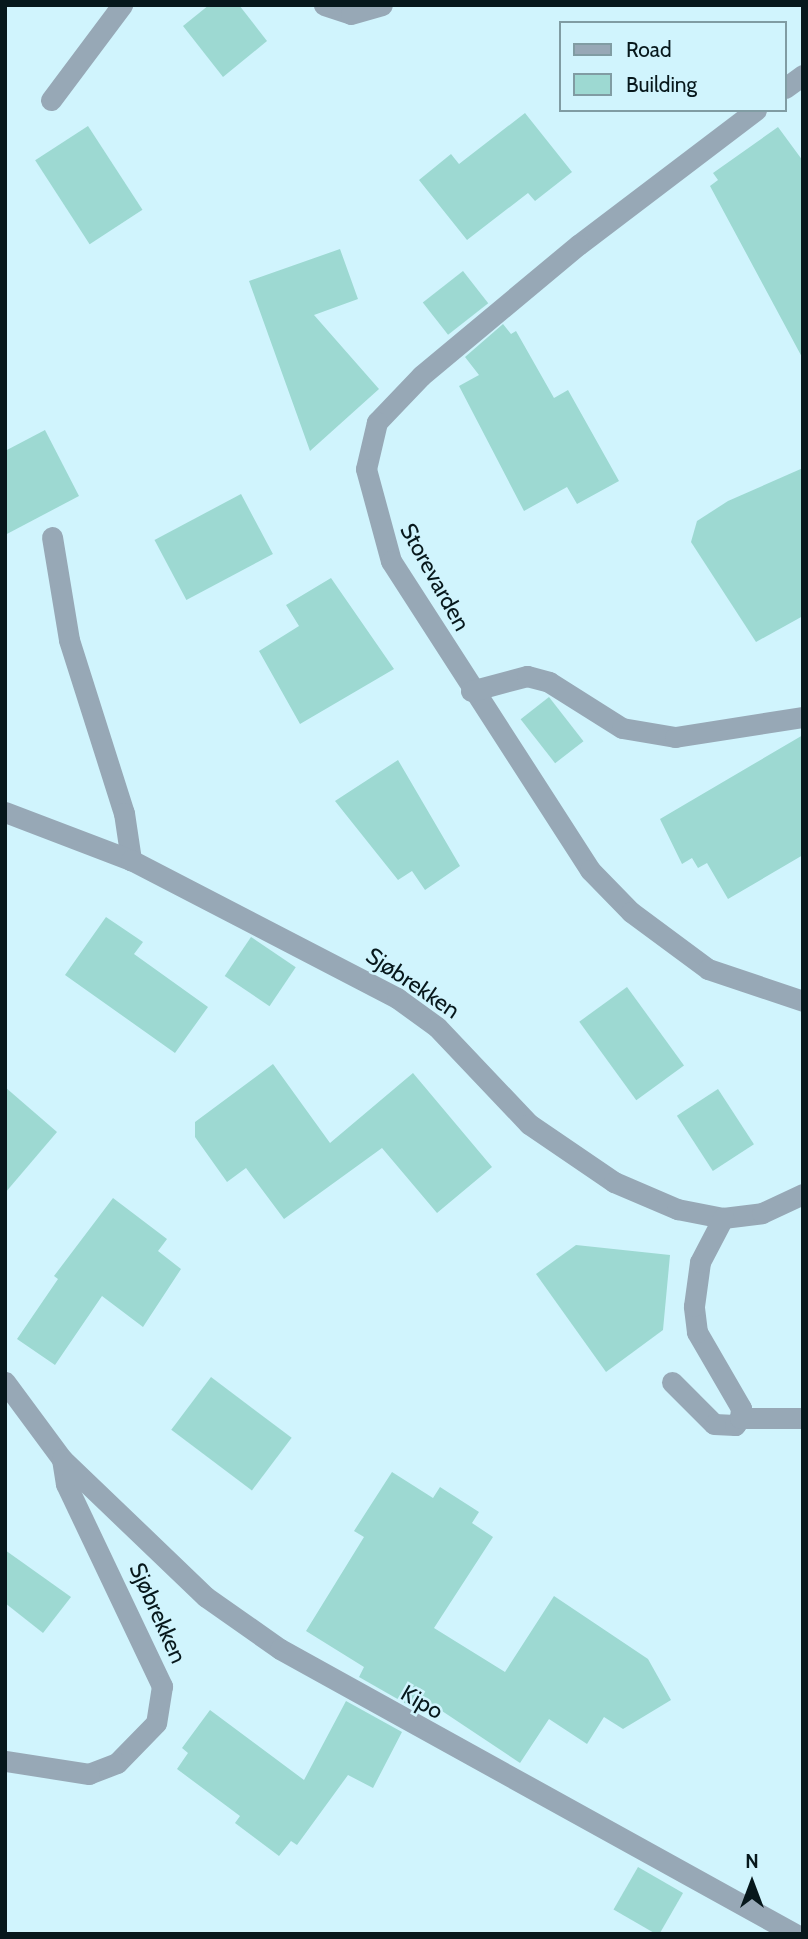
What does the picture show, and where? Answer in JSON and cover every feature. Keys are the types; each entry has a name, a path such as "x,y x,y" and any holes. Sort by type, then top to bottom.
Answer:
{"street":[{"path":"51,100 122,5"},
{"path":"324,5 351,14 382,5"},
{"path":"787,87 803,75"},
{"name":"Storevarden","path":"752,112 496,310 377,422 366,470 375,521 391,561 471,691 590,870 631,912 708,969 803,1001"},
{"path":"52,537 69,640 124,813 131,860"},
{"path":"471,691 527,676 549,682 622,727 675,737 803,717"},
{"name":"Sjøbrekken","path":"5,812 131,860 397,998 437,1027 503,1099 575,1158 677,1209 723,1218 762,1213 803,1194"},
{"path":"723,1218 700,1262 694,1306 697,1332 740,1418"},
{"name":"Sjøbrekken","path":"5,1381 62,1459 66,1484 155,1660 162,1706 139,1745 89,1774 5,1761"},
{"path":"672,1382 714,1424 735,1425 740,1418"},
{"path":"740,1418 803,1418"},
{"name":"Kipo","path":"62,1459 205,1597 280,1649 796,1934"}],"building":[{"path":"209,5 239,5 267,41 223,77 183,26"},
{"path":"525,113 572,172 535,201 528,193 467,240 419,180 451,154 459,164"},
{"path":"88,126 142,210 90,244 35,160"},
{"path":"778,127 803,161 803,359 710,186 718,180 713,173"},
{"path":"340,249 358,299 314,315 379,389 310,451 249,281"},
{"path":"463,271 488,303 448,335 423,302"},
{"path":"503,324 511,334 516,331 554,398 568,390 619,481 577,504 567,487 524,511 459,386 479,375 465,357"},
{"path":"45,430 79,496 5,535 5,451"},
{"path":"803,468 803,616 756,642 691,542 697,521 728,501"},
{"path":"241,494 273,554 186,600 154,540"},
{"path":"331,578 394,669 300,724 259,651 299,626 286,605"},
{"path":"549,697 583,741 555,763 521,719"},
{"path":"803,735 803,855 728,899 707,863 698,868 692,858 682,864 660,819"},
{"path":"398,760 460,866 425,890 412,871 398,880 335,801"},
{"path":"106,917 143,942 134,954 208,1007 175,1053 65,975"},
{"path":"251,937 296,967 269,1006 225,976"},
{"path":"627,987 684,1065 636,1100 579,1022"},
{"path":"273,1064 330,1143 413,1073 492,1167 437,1213 382,1148 284,1219 246,1168 227,1182 195,1137 195,1122"},
{"path":"5,1087 57,1132 5,1193"},
{"path":"718,1089 754,1144 713,1171 677,1116"},
{"path":"113,1198 167,1239 158,1251 181,1269 143,1327 102,1296 55,1365 17,1339 58,1279 54,1276"},
{"path":"576,1245 670,1255 663,1330 606,1372 536,1274"},
{"path":"211,1377 292,1438 252,1490 171,1430"},
{"path":"392,1472 433,1498 440,1487 479,1512 472,1523 493,1537 434,1628 505,1672 554,1596 648,1659 671,1700 623,1729 604,1717 587,1744 549,1719 520,1763 421,1697 415,1709 359,1677 364,1667 306,1631 364,1537 354,1531"},
{"path":"5,1550 71,1597 43,1633 5,1603"},
{"path":"346,1701 402,1732 373,1788 348,1775 297,1845 291,1841 279,1856 235,1823 240,1816 177,1769 188,1753 182,1748 210,1710 304,1780"},
{"path":"638,1867 683,1893 659,1934 614,1909"}]}
